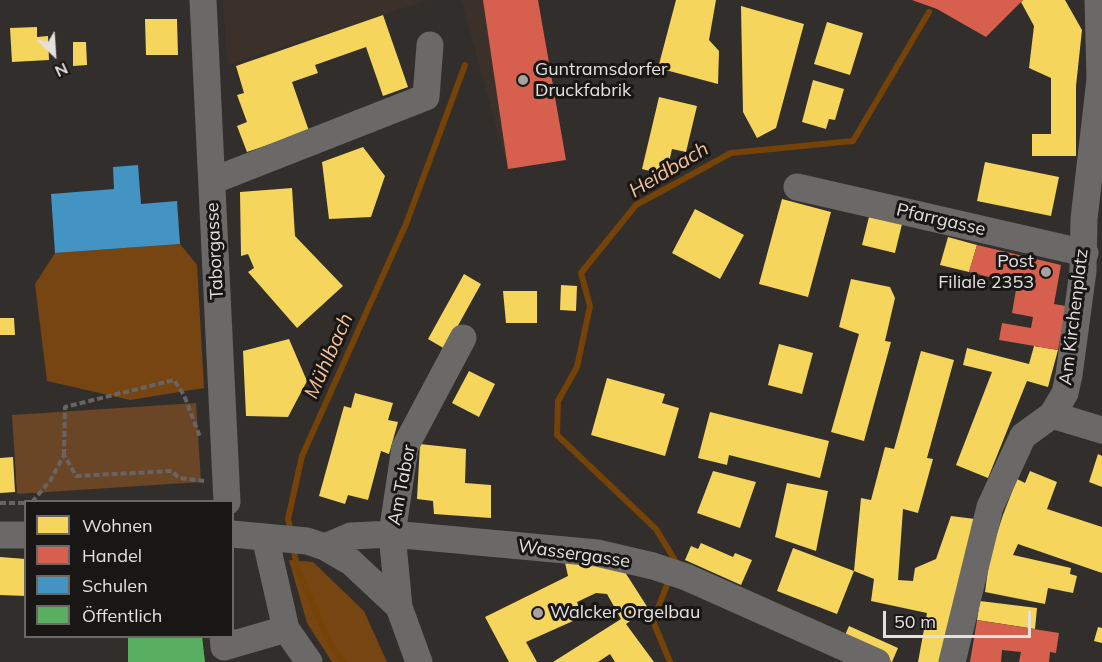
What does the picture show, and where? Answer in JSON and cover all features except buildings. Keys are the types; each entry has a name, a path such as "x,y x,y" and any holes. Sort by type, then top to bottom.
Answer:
{"street":[{"name":"Taborgasse","path":"203,0 225,479"},
{"name":"Am Kirchenplatz","path":"1052,415 1065,393 1069,375 1085,253 1093,218 1100,78 1098,0"},
{"path":"212,181 426,98 430,45"},
{"name":"Pfarrgasse","path":"797,187 1085,253"},
{"name":"Am Tabor","path":"399,608 392,534 405,447 441,358 463,338"},
{"path":"952,662 990,507 1023,436 1052,415 1102,430"},
{"path":"234,534 316,544 351,562 399,608 419,662"},
{"name":"Wassergasse","path":"316,544 351,536 392,534 597,553 653,566 686,577 877,662"},
{"path":"0,535 24,535"},
{"path":"271,537 286,629 309,662"},
{"path":"223,638 224,647 286,629"}],"path":[{"path":"33,500 50,481 64,455 65,406 174,380 184,395 203,444 225,479 206,482 178,478 172,471 76,476 64,455"},
{"path":"0,503 24,503"}],"shaded area":[{"path":"223,0 428,0 227,65"},
{"name":"Guntramsdorfer Druckfabrik","path":"461,0 538,0 566,160 508,169"},
{"path":"180,244 197,265 204,388 130,400 47,381 35,284 55,253"},
{"path":"196,403 201,482 17,494 12,415"},
{"path":"289,560 313,562 364,611 387,662 332,662 307,623"}],"waterway":[{"name":"Heidbach","path":"675,565 676,562 656,529 557,435 558,401 577,367 590,306 581,273 636,205 731,153 853,141 929,12"},
{"name":"Mühlbach","path":"291,533 288,519 302,456 406,224 465,65"},
{"name":"Mühlbach","path":"293,546 297,568 329,642 343,662"},
{"name":"Heidbach","path":"670,577 653,621 670,662"}],"place":[{"name":"Guntramsdorfer Druckfabrik","path":"523,80"},
{"name":"Post Filiale 2353","path":"1046,272"},
{"name":"Walcker Orgelbau","path":"538,613"}]}
